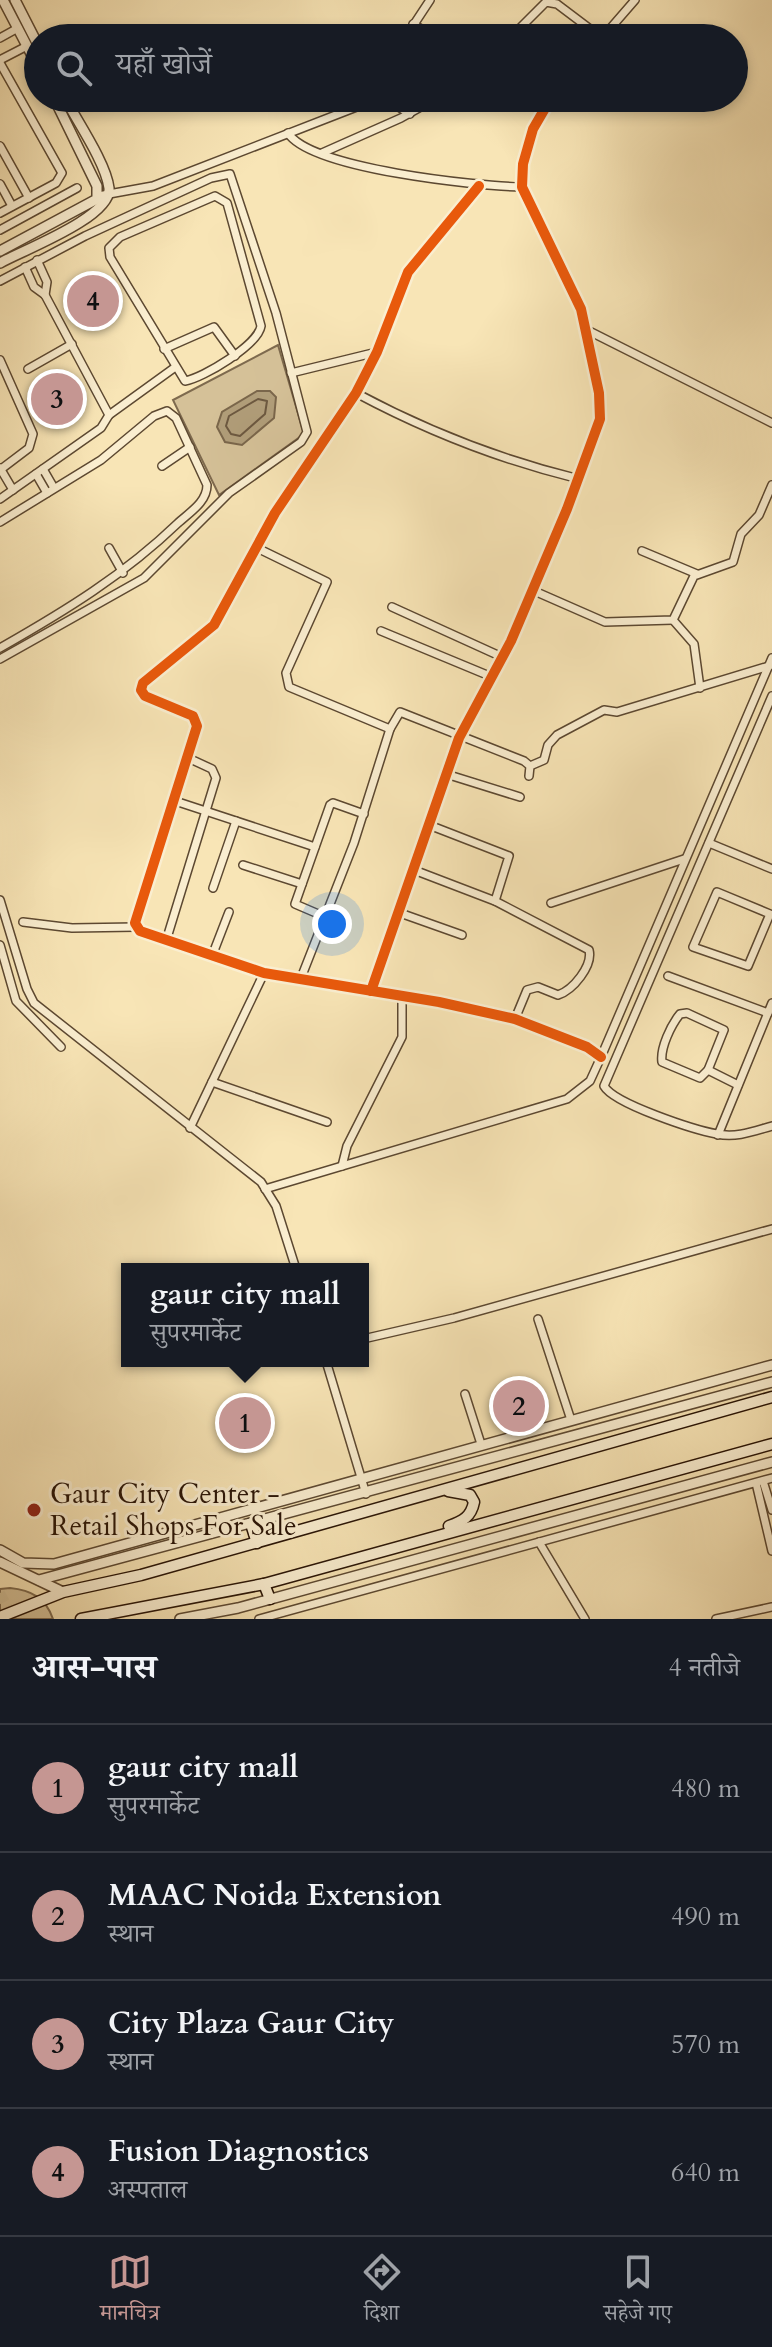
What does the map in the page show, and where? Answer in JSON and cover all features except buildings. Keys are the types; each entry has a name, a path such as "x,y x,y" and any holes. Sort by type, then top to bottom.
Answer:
{"main road":[{"path":"0,1617 63,1592 141,1575 772,1397"},
{"path":"81,1619 264,1584 772,1444"},
{"path":"413,1542 464,1520 472,1512 474,1502 470,1495 442,1491"},
{"path":"251,1524 257,1543"},
{"path":"264,1584 270,1599"}],"street":[{"path":"3,0 24,40"},
{"path":"15,0 27,24"},
{"path":"413,24 430,0"},
{"path":"614,24 635,0"},
{"path":"524,24 547,1 557,4 583,24"},
{"path":"0,38 18,28"},
{"path":"24,48 1,66 24,106"},
{"path":"0,213 56,183 62,173 27,112"},
{"path":"61,112 103,196"},
{"path":"0,263 80,222 103,205 106,178 72,112"},
{"path":"77,188 1,229 5,249 103,196 153,186 343,112"},
{"path":"322,153 413,112"},
{"path":"371,991 459,738 502,657 532,590 579,479 600,419 585,329 573,287 522,187 523,164 533,129 543,112"},
{"path":"288,133 298,145 368,167 479,186 522,187"},
{"path":"0,146 29,198"},
{"path":"229,157 230,174 307,427 306,437 315,453"},
{"path":"0,281 85,236 211,178 230,174"},
{"path":"0,184 12,206"},
{"path":"136,927 196,721 145,696 143,683 214,625 255,547 356,393 377,352 414,261 479,186"},
{"path":"215,196 227,203 261,326 254,341 235,356 190,381 180,378 164,349 110,257 109,248 120,237 215,196"},
{"path":"78,211 85,236"},
{"path":"37,260 47,282 45,295"},
{"path":"25,267 34,287 45,295 109,415"},
{"path":"164,349 214,327 235,356"},
{"path":"585,329 772,423"},
{"path":"28,369 72,344"},
{"path":"291,373 377,352"},
{"path":"0,360 33,434 29,448 0,469 13,490"},
{"path":"1,497 101,428 109,415 174,368"},
{"path":"356,393 412,423 538,469 579,479"},
{"path":"0,522 101,460 160,413 173,414 207,485 205,496 123,573 79,604 0,648"},
{"path":"0,659 144,578 229,493 306,437"},
{"path":"162,466 190,447"},
{"path":"39,472 51,491"},
{"path":"673,620 689,582 697,574 733,562 741,534 759,515 772,485"},
{"path":"255,547 327,582 286,673 289,687 390,729"},
{"path":"109,548 123,573"},
{"path":"642,551 697,574"},
{"path":"532,590 605,622 673,620"},
{"path":"392,607 502,657"},
{"path":"673,620 694,644 700,688"},
{"path":"381,631 492,677"},
{"path":"530,766 544,760 552,738 604,710 615,712 700,688 770,662"},
{"path":"265,1189 567,1099 590,1081 770,662"},
{"path":"772,696 604,1086 612,1095 627,1102 718,1135 745,1135 772,1126"},
{"path":"301,978 364,814 396,716 406,712 459,738 524,761 530,766"},
{"path":"166,941 215,774 186,757"},
{"path":"529,776 530,766"},
{"path":"446,774 520,797"},
{"path":"172,800 315,847"},
{"path":"323,916 295,904 331,803 364,814"},
{"path":"213,888 236,821"},
{"path":"429,825 509,856 495,901"},
{"path":"709,843 772,869"},
{"path":"551,903 684,859"},
{"path":"243,865 302,884"},
{"path":"414,870 495,901 583,945 591,957 564,994 538,987 527,990 515,1019"},
{"path":"717,892 770,914 768,929 748,966 693,947 717,892"},
{"path":"0,900 27,989 41,1010 265,1189 276,1206 294,1263"},
{"path":"212,956 229,912"},
{"path":"400,913 462,935"},
{"path":"23,922 72,928 136,927 166,941 264,973 515,1019 587,1047 601,1057"},
{"path":"0,945 16,1001 61,1047"},
{"path":"190,1128 264,973"},
{"path":"668,976 768,1013"},
{"path":"342,1166 347,1146 402,1037 402,996"},
{"path":"718,1135 772,1003"},
{"path":"680,1014 724,1030 708,1070 700,1078 692,1077 662,1062 661,1056 680,1014"},
{"path":"708,1070 738,1085"},
{"path":"212,1082 327,1122"},
{"path":"369,1338 454,1318 772,1229"},
{"path":"538,1319 571,1420"},
{"path":"0,1562 24,1569 54,1564 772,1365"},
{"path":"328,1367 366,1494"},
{"path":"39,1580 772,1382"},
{"path":"465,1394 481,1444"},
{"path":"180,1619 196,1618 270,1599 772,1462"},
{"path":"259,1619 772,1478"},
{"path":"759,1482 772,1510"},
{"path":"759,1482 772,1551"},
{"path":"539,1542 585,1619"},
{"path":"0,1550 39,1580 63,1592"},
{"path":"716,1619 772,1607"}],"shaded area":[{"path":"278,345 304,434 219,495 173,400"},
{"path":"10,1588 37,1596 53,1619 0,1619 0,1589"}],"water":[{"path":"257,391 270,391 276,397 274,418 242,445 225,442 217,427 222,412"}],"tunnel":[{"path":"0,1593 14,1619"}],"cycle path":[{"path":"371,991 459,738 511,641 567,509 600,419 599,393 581,309 522,187 523,164 533,129 543,112"},
{"path":"479,186 408,272 377,352 356,393 275,513 214,625 143,683 141,690 145,696 193,716 197,726 135,923 140,931 264,973 439,1002 515,1019 587,1047 601,1057"}],"place":[{"name":"Fusion Diagnostics","path":"93,301"},
{"name":"City Plaza Gaur City","path":"57,399"},
{"name":"MAAC Noida Extension","path":"519,1406"},
{"name":"gaur city mall","path":"245,1423"},
{"name":"Gaur City Center - Retail Shops For Sale","path":"34,1510"}]}
